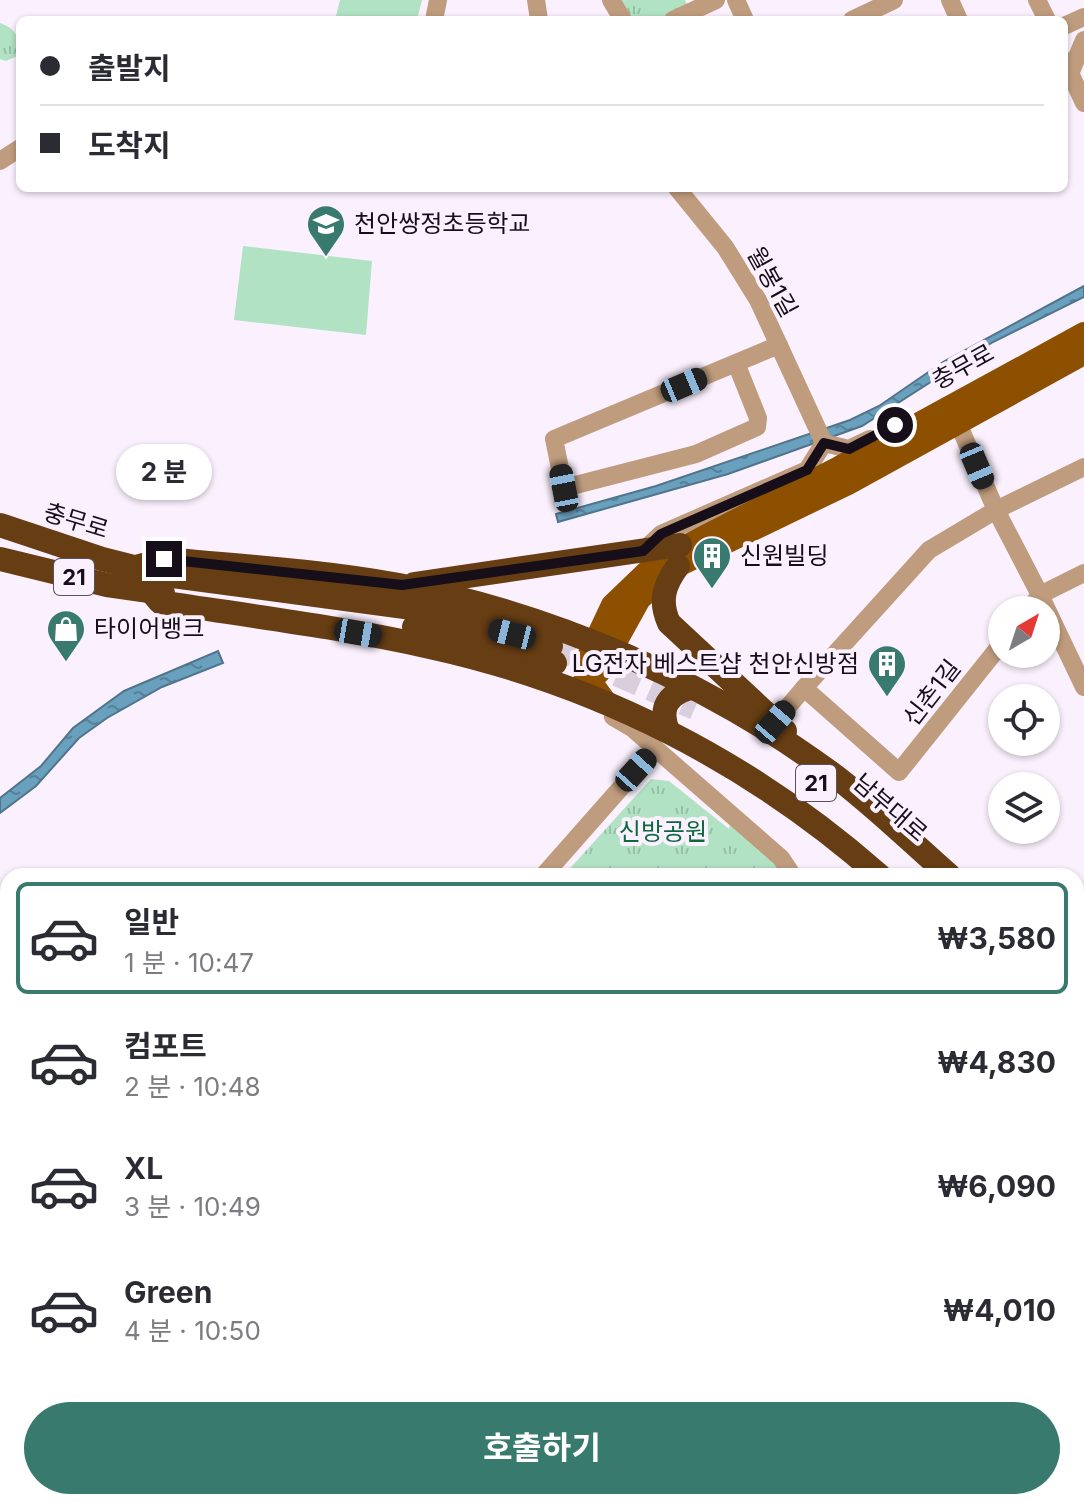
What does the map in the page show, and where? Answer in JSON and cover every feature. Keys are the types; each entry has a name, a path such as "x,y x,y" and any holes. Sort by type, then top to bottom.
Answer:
{"highway":[{"name":"충무로","path":"0,525 136,567"},
{"path":"136,567 164,559 402,585 643,551 679,556 664,589 663,602 669,623 831,773 941,868"},
{"name":"21","path":"0,559 107,585 150,590"},
{"name":"21","path":"136,567 165,575 427,610 553,654"},
{"path":"402,585 553,654 580,684 606,702 679,719 831,773"},
{"path":"150,590 438,632 553,654"},
{"path":"150,590 160,602 406,642 553,654 602,646 679,719 751,776 798,808 870,868"},
{"name":"남부대로","path":"679,719 802,795 889,868"},
{"name":"남부대로","path":"679,719 761,744 835,797 916,868"}],"main road":[{"name":"충무로","path":"679,556 848,484 957,421 1077,344"},
{"name":"충무로","path":"580,684 599,673 612,605 626,588 839,467 1077,344"}],"street":[{"path":"682,16 716,0"},
{"path":"860,16 894,0"},
{"path":"1068,65 1084,40"},
{"path":"1068,69 1084,103"},
{"name":"월봉1길","path":"680,192 725,247 758,300 824,443"},
{"path":"643,551 670,530 807,470 824,443 849,449 983,378 1077,344"},
{"path":"736,363 758,418 757,427 696,454 564,488 554,439 779,345"},
{"path":"957,421 996,510 1084,687"},
{"path":"775,722 929,550 996,510 1084,467"},
{"path":"1040,595 1084,573"},
{"path":"406,642 559,692 632,728 679,719"},
{"name":"신촌1길","path":"804,688 899,772 988,661"},
{"path":"606,702 632,728"},
{"path":"550,868 679,719"},
{"path":"679,719 788,868"}],"green space":[{"path":"340,0 422,0 418,16 336,16"},
{"path":"615,0 685,0 689,9 673,16 625,16"},
{"path":"0,23 16,35 16,57 6,61 0,59"},
{"path":"243,246 372,261 366,335 234,320"},
{"name":"신방공원","path":"651,779 669,781 729,829 730,824 781,868 570,868"}],"water":[{"path":"1084,286 1084,297 993,342 862,426 728,474 558,522 556,514 656,486 850,420 879,406 943,362"},
{"path":"218,651 223,663 162,687 79,738 36,786 0,813 0,798 41,766 73,728 124,691"}],"tunnel":[{"path":"551,646 695,708"}],"place":[{"name":"천안쌍정초등학교","path":"326,258"},
{"name":"신원빌딩","path":"712,590"},
{"name":"타이어뱅크","path":"66,663"},
{"name":"LG전자 베스트샵 천안신방점","path":"887,698"}],"route":[{"path":"164,559 402,585 643,551 661,534 807,470 824,443 834,448 849,449 895,425"}]}
